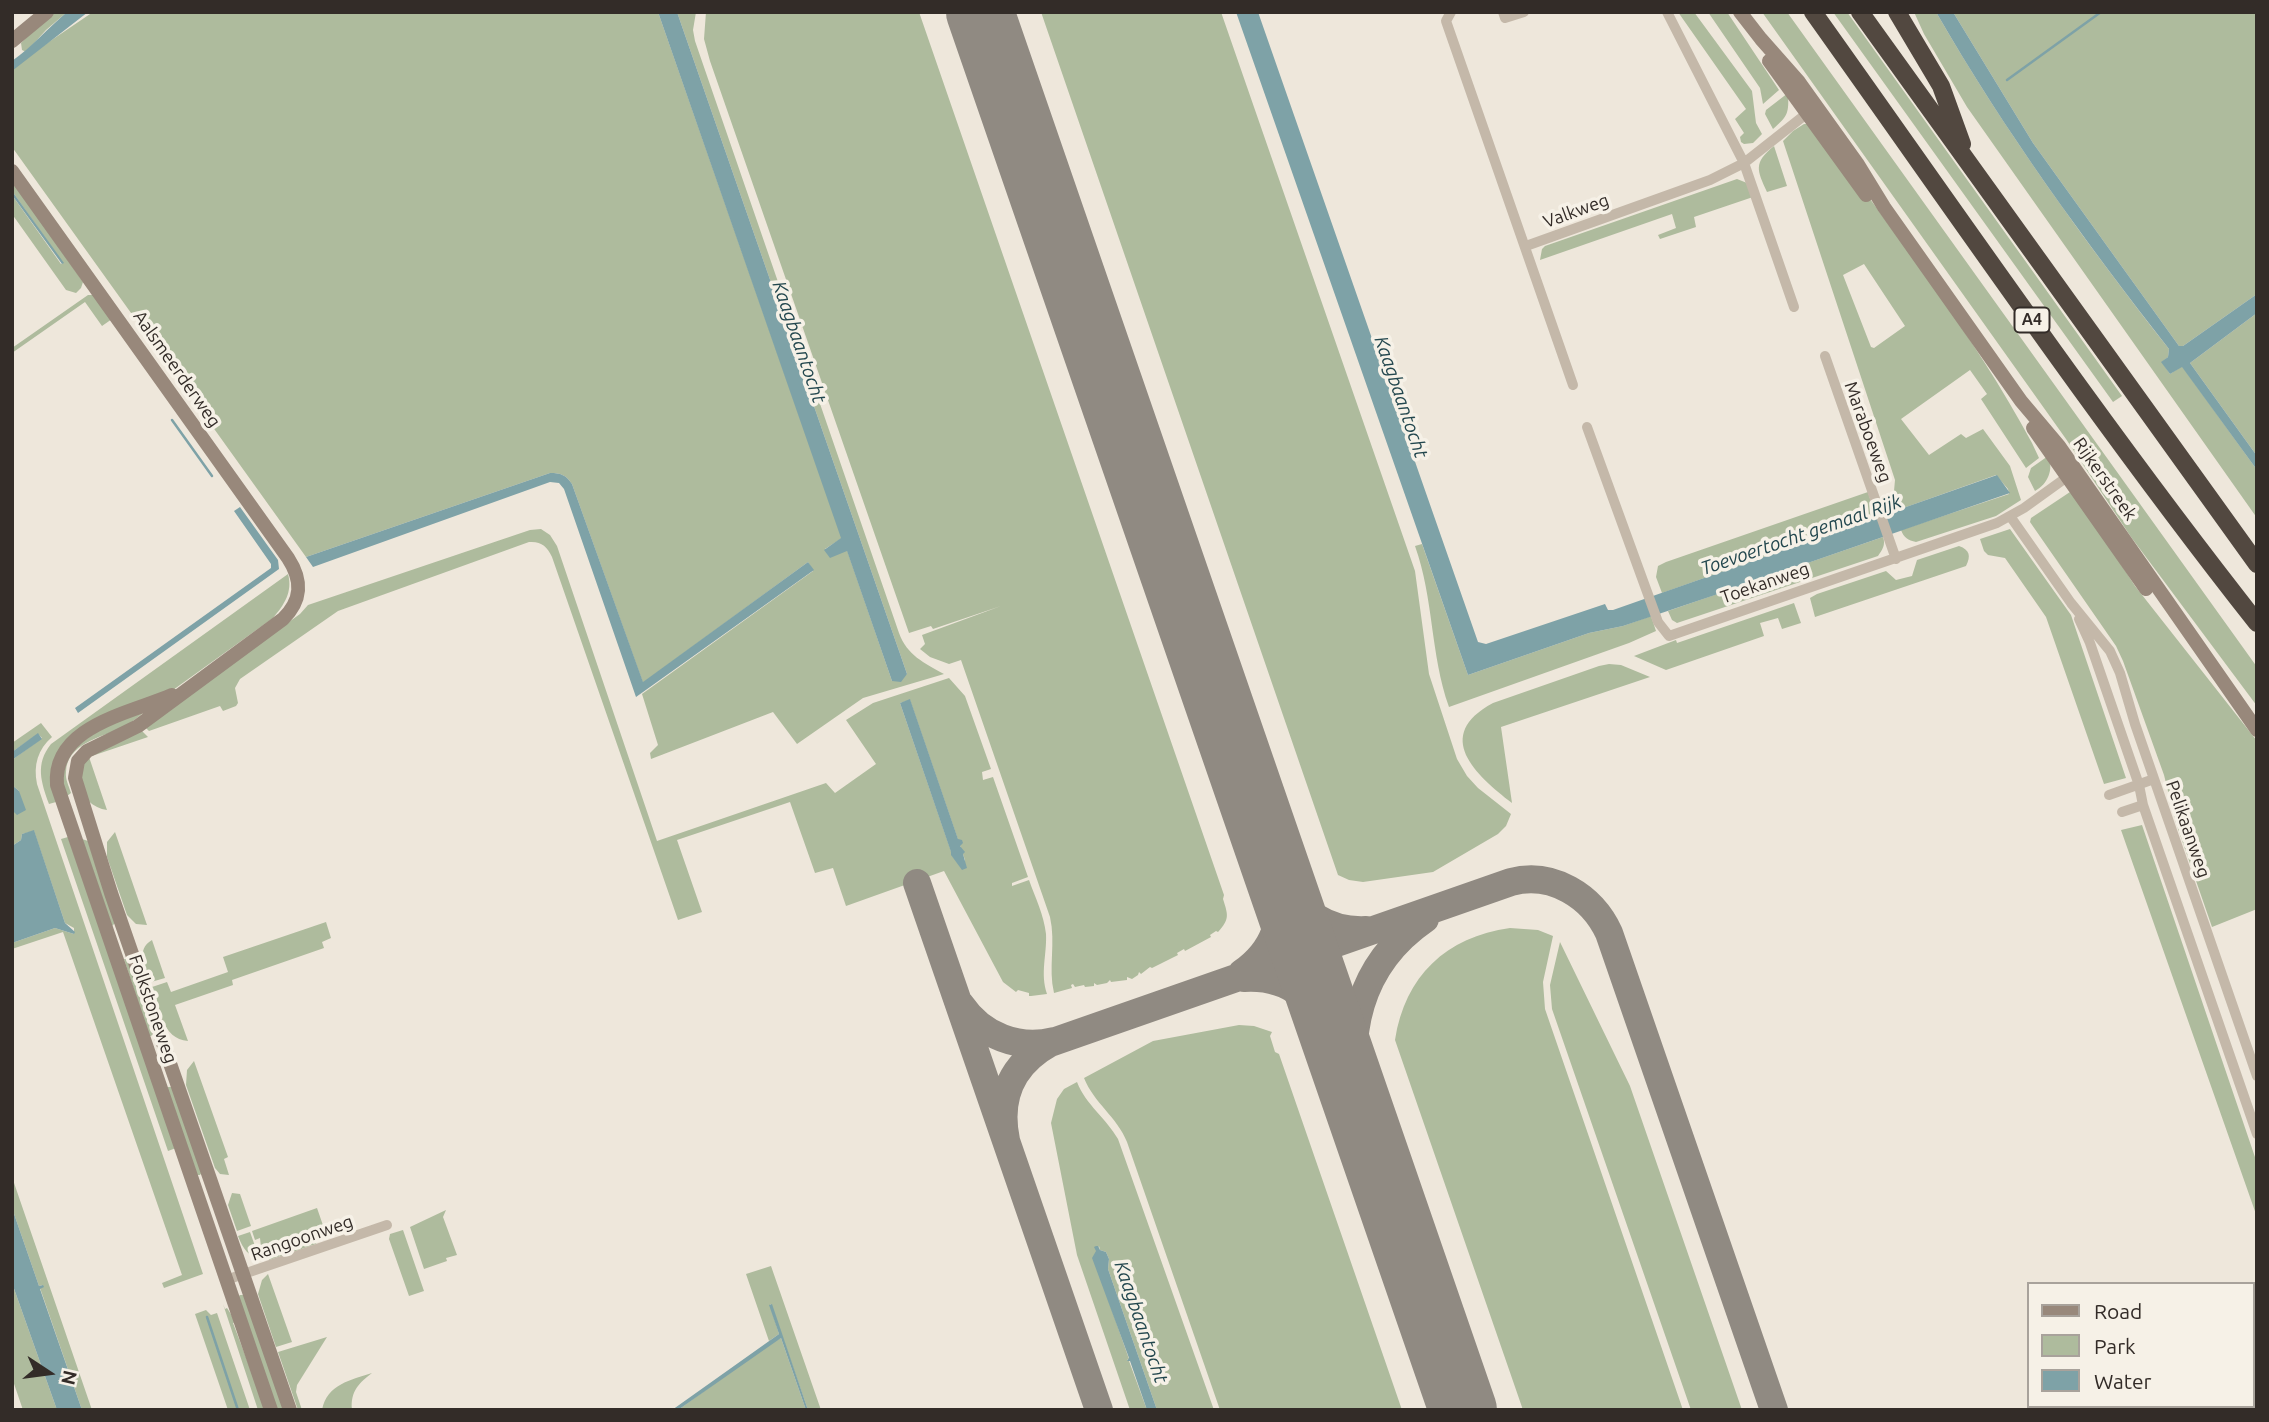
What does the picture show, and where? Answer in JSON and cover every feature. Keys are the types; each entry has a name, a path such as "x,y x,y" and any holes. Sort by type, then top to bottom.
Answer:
{"highway":[{"name":"A4","path":"1813,12 2197,547 2257,622"},
{"name":"A4","path":"1860,12 2257,564"},
{"name":"A4","path":"1899,15 1941,86 1971,167"}],"street":[{"path":"12,29 36,12"},
{"path":"12,41 47,12"},
{"name":"Valkweg","path":"1451,12 1446,21 1526,246 1710,180 1744,163 1812,110"},
{"path":"1503,12 1505,18 1524,12"},
{"path":"1667,12 1744,163 1794,307"},
{"name":"Rijkerstreek","path":"1733,12 1812,110 2071,474 2133,572 2227,696 2257,730"},
{"name":"Rijkerstreek","path":"1740,12 1798,82 1812,110"},
{"name":"Aalsmeerderweg","path":"12,171 288,558 296,573 299,593"},
{"path":"1526,246 1573,385"},
{"name":"Maraboeweg","path":"1825,356 1896,559"},
{"name":"Toekanweg","path":"1587,427 1658,622 1669,636 1896,559 2010,516 2071,474"},
{"name":"Pelikaanweg","path":"2010,516 2116,663 2257,1076"},
{"name":"Folkstoneweg","path":"289,1410 111,893 75,778 78,761 87,751 132,730 283,619 295,605 299,593"},
{"name":"Pelikaanweg","path":"2071,603 2090,643 2189,938 2253,1112 2257,1134"},
{"name":"Folkstoneweg","path":"186,689 112,718 76,738 62,756 56,782 271,1410"},
{"path":"2139,785 2154,779"},
{"name":"Pelikaanweg","path":"2109,795 2139,785"},
{"name":"Pelikaanweg","path":"2122,812 2143,805"},
{"path":"2189,938 2207,931"},
{"name":"Rangoonweg","path":"226,1280 387,1225"}],"green space":[{"path":"52,12 67,12 26,52 22,50 21,43"},
{"path":"93,12 658,12 842,538 825,549 847,550 892,681 907,674 677,12 696,12 693,30 695,41 899,633 911,653 944,674 863,698 797,744 773,712 651,759 650,753 658,745 642,694 813,571 808,562 643,683 572,484 560,474 550,473 306,557 12,147 12,67"},
{"path":"706,12 919,12 1224,895 1227,917 1218,932 1141,974 1139,972 1132,979 1127,977 1127,980 1110,980 1085,987 1075,987 1073,984 1072,988 1054,993 1050,917 961,660 949,664 930,657 920,649 925,644 922,635 1001,606 933,629 931,626 909,633 710,61 704,39"},
{"path":"1041,12 1221,12 1415,571 1429,674 1457,759 1478,788 1511,814 1506,826 1498,834 1433,872 1363,882 1338,875"},
{"path":"1678,12 1694,12 1752,91 1756,123 1762,134 1753,143 1741,142 1740,137 1744,133 1735,119 1746,109"},
{"path":"1708,12 1727,12 1779,90 1763,104 1760,88"},
{"path":"1762,12 1787,12 2257,667 2257,706 2131,537 2066,439"},
{"path":"1833,12 1847,12 2122,396 2113,402"},
{"path":"1914,12 1936,12 2046,185 2169,349 2168,357 2162,362 2170,374 2182,366 2257,470 2257,518 1967,107"},
{"path":"1953,12 2257,12 2257,294 2183,346 2179,346 2033,143"},
{"path":"1788,93 1786,114 1773,129 1765,114 1766,110"},
{"path":"1809,124 1821,132 1959,323 2032,443 2039,458 2026,468 1981,399 1987,394 1970,370 1901,419 1929,455 1961,434 1966,438 1983,429 2010,466 2021,500 1996,516 1916,542 1902,533 1901,530 2009,494 2008,489 1996,475 1895,511 1889,496 1894,491 1895,480 1783,141 1793,131","holes":["1864,264 1905,326 1874,348 1871,347 1843,275"]},
{"path":"1774,146 1787,186 1767,192 1759,167 1763,157"},
{"path":"1737,179 1747,183 1753,197 1694,217 1696,227 1660,239 1658,235 1676,228 1672,214 1540,260 1545,246"},
{"path":"12,180 83,282 76,293 66,290 12,214 12,195 61,264 63,263 12,191"},
{"path":"88,295 93,295 112,319 102,326 85,302 12,353 12,348"},
{"path":"2257,313 2257,456 2190,363"},
{"path":"2048,456 2049,476 2035,491 2028,477 2031,468"},
{"path":"2073,490 2135,586 2257,741 2257,909 2212,927 2176,823 2164,775 2123,661 2116,646 2030,522 2031,518"},
{"path":"1868,492 1876,517 1662,593 1656,577 1658,566 1666,562"},
{"path":"541,529 550,535 557,546 657,841 826,783 835,793 876,764 846,720 873,703 949,678 965,696 991,769 982,772 983,780 993,777 1028,877 1012,883 1012,886 1029,880 1041,913 1046,934 1044,971 1047,994 1029,996 1029,993 1018,990 1016,992 1003,982 944,871 846,906 833,868 815,873 790,802 677,840 702,912 678,920 552,557 546,547 537,542 529,542 338,611 240,679 235,688 238,703 236,706 223,711 220,706 149,731 144,726 300,614 308,605 530,530","holes":["910,700 965,864 961,866 953,857 900,703"]},
{"path":"2010,529 2071,615 2126,778 2104,784 2046,617 2005,558 1988,555 1984,551 1980,539"},
{"path":"1883,537 1884,545 1878,556 1677,623 1672,620 1668,611"},
{"path":"1422,544 1468,675 1589,633 1623,626 1651,616 1656,631 1449,707 1438,667 1426,586 1415,546"},
{"path":"1959,546 1968,554 1966,566 1815,617 1810,598 1817,594 1886,571 1896,580 1912,576 1917,560"},
{"path":"288,574 286,598 273,618 173,690 73,737 56,802 49,804 42,781 41,766 51,744"},
{"path":"1794,603 1801,623 1782,629 1778,618 1760,623 1764,636 1666,670 1634,656 1676,640 1677,643"},
{"path":"1609,664 1621,665 1650,677 1501,727 1512,803 1474,768 1466,755 1463,742 1465,729 1475,716 1493,703"},
{"path":"147,710 123,727 78,748 68,762 66,772 71,793 67,796 62,777 64,762 72,749 99,730"},
{"path":"41,723 52,737 38,758 37,784 203,1274 164,1288 162,1283 182,1275 63,932 12,949 12,943 55,928 74,934 74,928 65,923 34,831 22,834 21,840 12,846 12,810 14,811 19,791 12,785 12,760 42,738 38,734 12,752 12,743"},
{"path":"140,729 148,737 90,757"},
{"path":"89,757 107,810 89,801 80,788 84,760"},
{"path":"2142,825 2257,1163 2257,1217 2121,830"},
{"path":"115,832 147,925 136,924 127,915 107,857 107,842"},
{"path":"68,837 176,1148 168,1151 61,839"},
{"path":"82,839 88,841 115,923 112,926"},
{"path":"326,922 331,938 322,942 324,948 232,980 233,985 175,1005 188,1041 172,1035 167,1029 152,987 167,982 171,992 228,972 223,957"},
{"path":"1510,928 1538,930 1553,936 1543,982 1545,1009 1683,1410 1523,1410 1395,1040 1408,997 1432,963 1466,940"},
{"path":"152,940 165,978 151,982 143,954"},
{"path":"1560,942 1630,1086 1742,1410 1691,1410 1552,1009 1550,985"},
{"path":"124,959 128,959 153,1034 151,1036 149,1036"},
{"path":"1239,1025 1254,1026 1272,1032 1270,1036 1275,1052 1279,1054 1402,1410 1220,1410 1127,1142 1084,1078 1153,1041"},
{"path":"194,1061 228,1157 224,1159 229,1175 220,1174 215,1168 186,1085 187,1070"},
{"path":"1077,1082 1118,1139 1214,1410 1157,1410 1108,1269 1109,1259 1099,1246 1094,1259 1129,1359 1127,1360 1147,1410 1130,1410 1077,1255 1051,1123 1057,1099 1064,1089"},
{"path":"168,1087 172,1087 202,1172 200,1175 196,1175"},
{"path":"12,1177 92,1410 82,1410 40,1288 43,1285 39,1286 12,1208"},
{"path":"232,1193 240,1194 251,1226 237,1231 228,1205"},
{"path":"317,1208 326,1234 319,1236 316,1244 269,1260 268,1257 252,1256 248,1253 238,1236 250,1232 255,1246 261,1247 260,1238 255,1240 252,1231"},
{"path":"446,1210 443,1217 457,1255 424,1269 410,1227"},
{"path":"403,1230 424,1291 409,1296 389,1239 390,1234"},
{"path":"771,1266 821,1410 808,1410 771,1304 779,1334 769,1341 746,1274"},
{"path":"268,1274 292,1342 276,1347 258,1294 262,1280"},
{"path":"12,1283 57,1410 23,1410 12,1378"},
{"path":"244,1295 285,1410 276,1410 238,1297"},
{"path":"223,1304 236,1322 233,1323 266,1410 258,1410"},
{"path":"206,1310 211,1315 217,1313 250,1410 228,1410 195,1314"},
{"path":"327,1337 297,1385 296,1392 302,1410 298,1410 278,1352"},
{"path":"781,1338 806,1410 678,1410 772,1342"},
{"path":"372,1373 357,1388 352,1410 322,1410 334,1389"}],"water":[{"path":"67,12 88,12 12,71 12,61"},
{"path":"658,12 677,12 906,671 907,674 901,682 892,681 847,551 830,558 824,550 841,538"},
{"path":"1236,12 1258,12 1478,642 1486,644 1605,604 1608,610 1613,610 1997,475 2010,493 1623,626 1589,633 1468,675"},
{"path":"1936,12 1953,12 2033,143 2179,346 2183,346 2257,294 2257,313 2190,363 2257,456 2257,470 2182,367 2170,374 2161,362 2168,357 2169,349 2046,185"},
{"path":"12,191 64,263 62,264 12,195"},
{"path":"550,473 563,475 572,484 643,682 808,562 814,570 636,697 564,489 559,483 550,482 313,567 306,557"},
{"path":"240,507 278,560 279,569 78,713 75,708 271,568 271,564 234,511"},
{"path":"910,699 958,839 963,843 960,846 965,852 963,854 967,868 962,870 951,855 900,703"},
{"path":"38,733 42,739 12,760 12,752"},
{"path":"12,785 19,791 26,810 17,815 12,810"},
{"path":"34,830 65,923 75,932 74,934 55,928 12,943 12,846 21,840 22,834"},
{"path":"12,1208 39,1286 44,1287 40,1289 82,1410 57,1410 12,1283"},
{"path":"1098,1246 1106,1252 1109,1259 1108,1269 1157,1410 1147,1410 1130,1361 1127,1361 1129,1358 1092,1258 1096,1251 1094,1247"},
{"path":"772,1304 808,1410 781,1338 678,1410 672,1410 779,1334 769,1305"}],"waterway":[{"path":"2007,80 2101,12"},
{"path":"172,420 212,476"},
{"path":"207,1317 238,1410"}],"taxiway":[{"path":"1006,1140 1004,1110 1010,1083 1026,1061 1050,1043 1511,882 1541,880 1556,884 1569,889 1592,908 1609,933 1774,1410"},
{"path":"1280,881 1297,902 1316,918 1339,927 1366,930"},
{"path":"1242,973 1263,954 1274,933 1280,909 1280,881"},
{"path":"917,883 1099,1410"},
{"path":"1360,1112 1354,1056 1355,1030 1361,1004 1384,958 1402,937 1425,919"},
{"path":"1244,978 1276,981 1301,994 1321,1016 1337,1044"},
{"path":"961,1005 979,1025 1002,1038 1028,1044 1054,1041"}],"runway":[{"path":"980,12 1463,1410"}],"water label":[{"name":"Kaagbaantocht","path":"799,342"},
{"name":"Kaagbaantocht","path":"1401,397"},
{"name":"Toevoertocht gemaal Rijk","path":"1801,535"},
{"name":"Kaagbaantocht","path":"1141,1322"}]}
